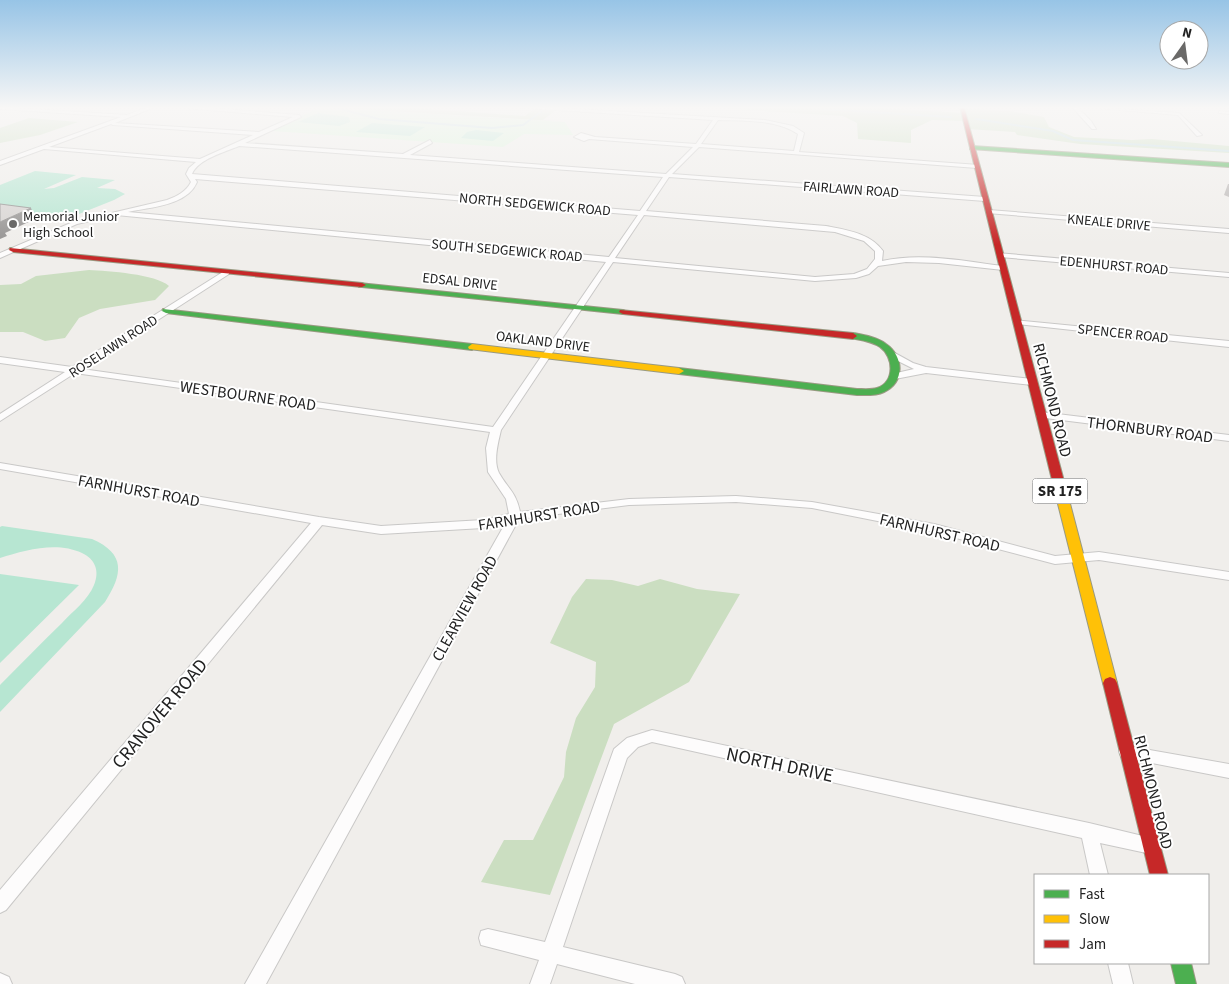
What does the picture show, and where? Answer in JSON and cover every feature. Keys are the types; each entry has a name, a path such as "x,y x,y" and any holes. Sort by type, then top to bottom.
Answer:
{"street":[{"path":"0,163 28,153"},
{"path":"102,153 201,161"},
{"path":"0,256 75,223 169,202 182,196 191,190 194,182 189,174 191,169 201,161 219,153"},
{"name":"FAIRLAWN ROAD","path":"361,153 985,199"},
{"path":"404,156 410,153"},
{"path":"515,516 512,499 493,472 491,448 496,430 667,176 690,153"},
{"path":"796,153 977,166"},
{"name":"RICHMOND ROAD","path":"973,153 1158,874"},
{"path":"1046,153 1229,165"},
{"name":"NORTH SEDGEWICK ROAD","path":"191,177 825,228 862,238 892,254 914,259"},
{"name":"KNEALE DRIVE","path":"989,212 1229,231"},
{"name":"SOUTH SEDGEWICK ROAD","path":"113,213 815,279 861,274 872,269 875,265 914,259"},
{"path":"875,265 880,256 876,246"},
{"name":"EDSAL DRIVE","path":"13,250 850,335 881,344 894,358"},
{"name":"EDENHURST ROAD","path":"1000,255 1229,275"},
{"path":"914,259 1003,268"},
{"name":"ROSELAWN ROAD","path":"0,418 226,272"},
{"name":"OAKLAND DRIVE","path":"166,311 857,392 880,391 889,385 895,376"},
{"name":"SPENCER ROAD","path":"1017,322 1229,344"},
{"path":"894,358 897,369 895,376 926,370"},
{"path":"894,358 926,370 1032,382"},
{"name":"WESTBOURNE ROAD","path":"0,360 496,430"},
{"name":"THORNBURY ROAD","path":"1041,416 1229,438"},
{"name":"FARNHURST ROAD","path":"0,466 318,521 381,530 483,524 515,516 629,502 736,499 812,505 934,528 1055,560 1099,556 1229,576"},
{"name":"CLEARVIEW ROAD","path":"255,984 515,516"},
{"name":"CRANOVER ROAD","path":"0,904 318,521"},
{"name":"NORTH DRIVE","path":"540,984 620,754 634,742 652,736 1151,846"},
{"path":"1127,752 1229,771"},
{"path":"1089,831 1099,874"},
{"path":"488,938 675,984"},
{"path":"1118,964 1123,984"},
{"path":"1181,964 1186,984"}],"green space":[{"path":"35,171 76,175 44,189 54,188 82,177 115,180 97,188 115,189 125,194 74,216 12,212 0,206 0,185"},
{"path":"89,270 143,276 163,282 169,286 155,300 100,309 79,318 65,338 45,341 23,332 0,332 0,285 21,284 36,276"},
{"path":"0,527 92,539 111,551 116,558 118,574 105,602 0,712 0,685 84,600 96,580 96,570 93,562 82,553 72,549 41,548 0,558"},
{"path":"0,574 79,585 0,663"},
{"path":"586,579 612,580 638,586 660,579 697,589 740,594 689,682 614,724 550,895 481,882 504,840 533,840 564,777 566,752 576,718 595,687 596,662 550,643 572,597"}],"building":[{"path":"0,204 31,208 0,222"}],"traffic: fast":[{"path":"1046,153 1229,165"},
{"path":"362,285 623,312"},
{"path":"166,311 472,347"},
{"path":"679,371 857,392 881,390 891,382 894,376 896,371 894,358 879,343 853,336"},
{"path":"1181,964 1186,984"}],"traffic: slow":[{"path":"472,347 679,371"},
{"path":"1062,496 1110,683"}],"traffic: jam":[{"path":"974,153 1062,496"},
{"path":"13,250 362,285"},
{"path":"623,312 853,336"},
{"path":"1110,683 1159,874"}],"place":[{"name":"Memorial Junior High School","path":"13,224"}]}
